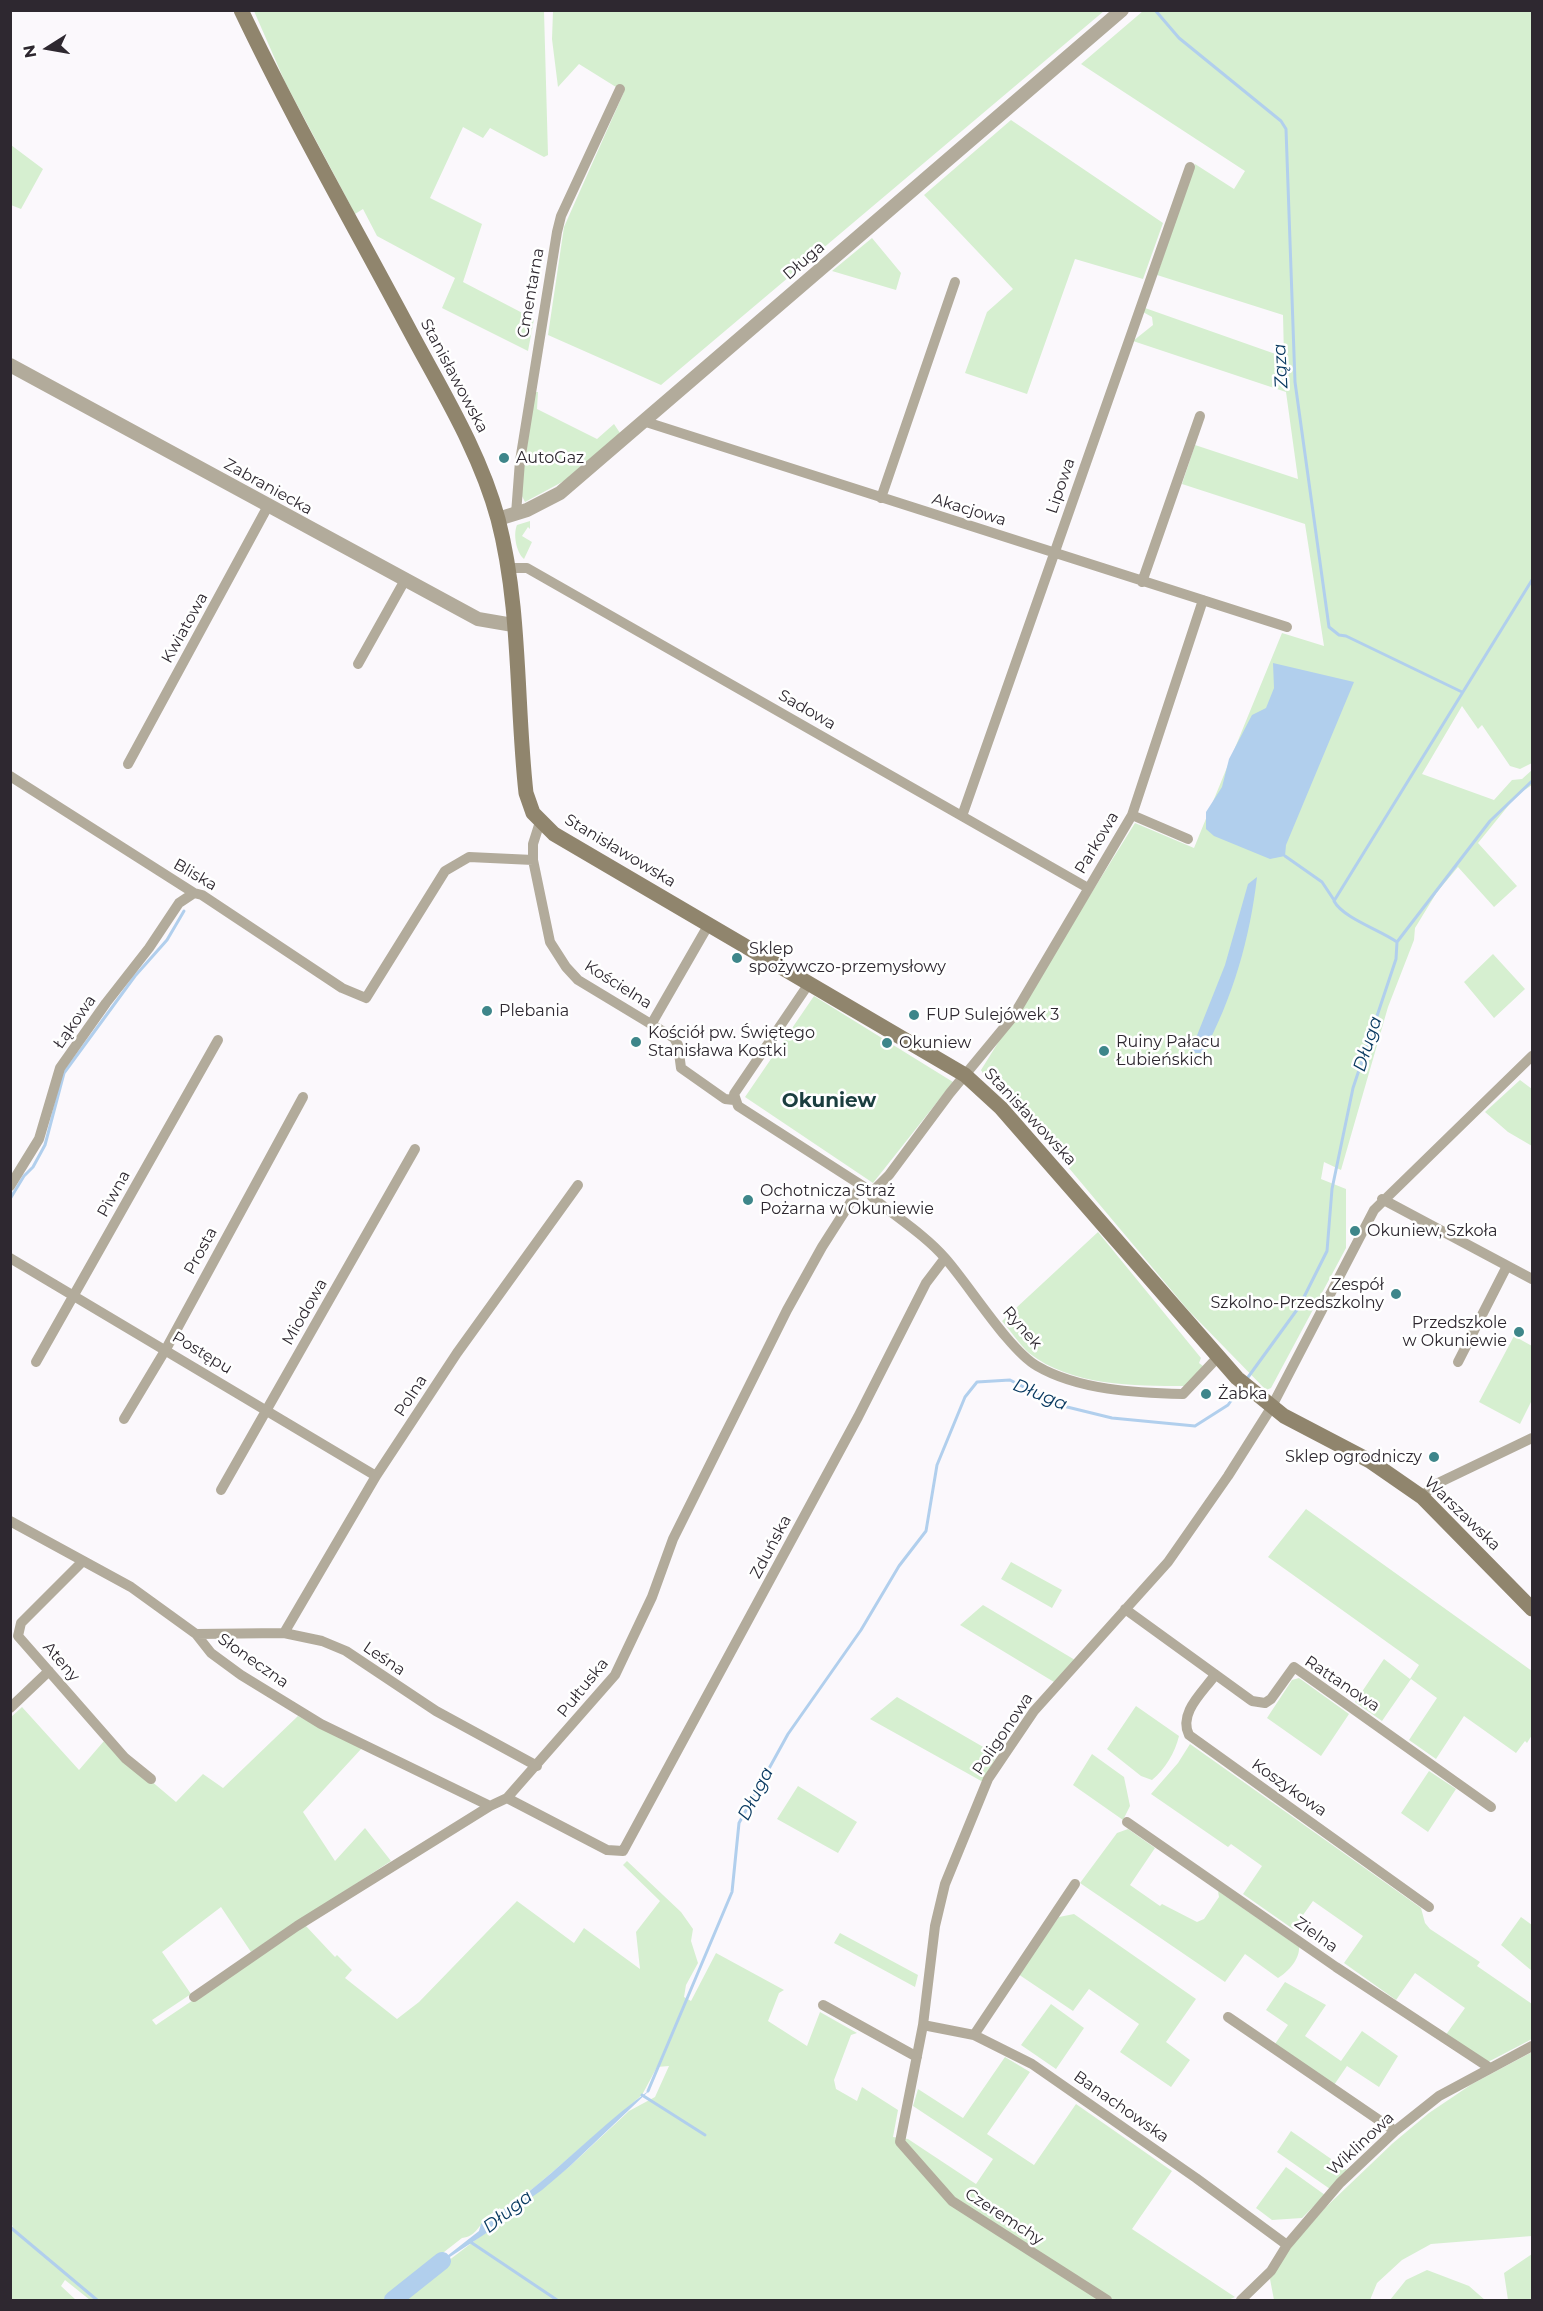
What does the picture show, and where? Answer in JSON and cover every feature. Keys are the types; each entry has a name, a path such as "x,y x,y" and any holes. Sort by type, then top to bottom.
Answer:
{"main road":[{"name":"Stanisławowska","path":"241,10 270,72 476,457 498,519 508,568 526,793 540,822 554,834 810,982 965,1075 1001,1108 1237,1378"},
{"name":"Warszawska","path":"1237,1378 1271,1408 1370,1461 1422,1497 1533,1609"}],"street":[{"name":"Długa","path":"498,519 543,503 560,493 1122,10"},
{"name":"Cmentarna","path":"516,514 520,461 557,232 561,216 620,89"},
{"name":"Lipowa","path":"962,816 1190,167"},
{"path":"881,498 955,282"},
{"name":"Zabraniecka","path":"10,364 478,619 513,625"},
{"path":"1142,582 1200,416"},
{"name":"Akacjowa","path":"643,421 1287,627"},
{"name":"Kwiatowa","path":"128,764 268,506"},
{"name":"Sadowa","path":"508,568 527,568 1088,888"},
{"path":"358,664 405,580"},
{"name":"Parkowa","path":"965,1075 1012,1018 1132,815 1203,600"},
{"name":"Bliska","path":"10,776 194,893 202,895 342,988 366,998 445,871 469,857 533,860"},
{"path":"1132,815 1188,839"},
{"name":"Kościelna","path":"540,822 532,844 533,860 550,942 566,967 578,980 652,1023 677,1042 681,1068 725,1099 734,1100"},
{"name":"Łąkowa","path":"10,1186 39,1139 60,1068 149,948 178,903 194,893"},
{"path":"652,1023 708,924"},
{"path":"734,1100 734,1094 810,982"},
{"name":"Piwna","path":"36,1362 218,1040"},
{"name":"Poligonowa","path":"900,2142 923,2025 935,1926 945,1884 988,1779 1034,1711 1168,1562 1195,1525 1271,1408 1374,1210 1382,1199 1533,1056"},
{"path":"872,1192 889,1175 965,1075"},
{"name":"Prosta","path":"124,1419 166,1349 303,1097"},
{"name":"Rynek","path":"734,1100 738,1106 872,1192 872,1197 945,1258 1009,1338 1034,1364 1054,1375 1101,1387 1183,1394 1218,1357"},
{"name":"Miodowa","path":"221,1490 415,1149"},
{"name":"Polna","path":"285,1633 376,1476 457,1353 578,1185"},
{"name":"Pułtuska","path":"194,1998 297,1926 490,1806 507,1798 615,1675 652,1598 673,1539 788,1310 822,1247 861,1186"},
{"path":"1382,1199 1533,1279"},
{"name":"Postępu","path":"10,1258 376,1476"},
{"name":"Zduńska","path":"507,1798 608,1850 623,1851 858,1417 926,1283 945,1258"},
{"path":"1458,1362 1507,1266"},
{"path":"1422,1497 1434,1485 1533,1438"},
{"name":"Słoneczna","path":"10,1521 131,1587 196,1634 218,1659 321,1724 490,1806"},
{"name":"Ateny","path":"83,1562 21,1623 18,1636 125,1758 151,1779"},
{"name":"Rattanowa","path":"1125,1609 1252,1701 1271,1700 1294,1666 1491,1807"},
{"name":"Leśna","path":"196,1634 285,1633 322,1641 346,1651 428,1707 537,1766"},
{"path":"10,1708 49,1671"},
{"name":"Koszykowa","path":"1215,1675 1187,1714 1185,1727 1189,1735 1429,1906"},
{"name":"Zielna","path":"1127,1822 1336,1967 1490,2068"},
{"path":"974,2035 1075,1884"},
{"path":"823,2005 917,2056"},
{"path":"1228,2017 1395,2131"},
{"name":"Banachowska","path":"923,2025 974,2035 1032,2064 1196,2178 1287,2245"},
{"name":"Wiklinowa","path":"1241,2301 1271,2271 1287,2245 1340,2183 1395,2131 1439,2096 1533,2046"},
{"name":"Czeremchy","path":"900,2142 951,2201 1107,2301"}],"green space":[{"path":"254,11 544,11 548,155 544,157 490,128 483,138 463,127 430,198 482,224 463,282 534,319 528,351 442,308 455,278 377,236 363,209 355,214 285,82"},
{"path":"553,11 1104,11 661,385 548,335 564,227 624,92 579,64 558,87 552,39"},
{"path":"1143,11 1532,11 1532,763 1520,769 1510,766 1482,725 1478,729 1462,706 1422,774 1494,800 1512,780 1522,779 1532,770 1532,785 1517,795 1478,843 1517,886 1494,907 1458,867 1437,892 1415,928 1414,940 1388,1007 1341,1170 1324,1162 1321,1179 1346,1189 1346,1248 1271,1388 1266,1390 1188,1310 1063,1161 1045,1132 1008,1094 985,1077 981,1070 1135,823 1194,848 1282,633 1324,646 1305,524 1182,484 1195,445 1298,479 1286,392 1133,341 1153,325 1152,317 1143,312 1145,308 1284,357 1283,315 1157,275 1195,164 1234,189 1245,171 1081,64"},
{"path":"1011,120 1163,223 1143,279 1075,259 1027,394 965,373 987,312 1013,289 924,195"},
{"path":"11,145 43,169 21,209 11,205"},
{"path":"872,238 901,273 896,290 832,271"},
{"path":"535,392 538,392 537,409 597,439 614,424 620,433 564,481 525,502 520,492"},
{"path":"530,521 530,529 528,527 522,536 532,542 524,559 517,548 516,529 517,525"},
{"path":"1493,954 1525,989 1494,1018 1464,982"},
{"path":"814,996 953,1082 873,1183 745,1097"},
{"path":"1520,1080 1532,1089 1532,1146 1508,1132 1485,1112"},
{"path":"1098,1232 1201,1358 1199,1363 1203,1366 1185,1386 1104,1382 1064,1372 1029,1353 1002,1321"},
{"name":"Przedszkole w Okuniewie","path":"1514,1336 1532,1346 1532,1400 1520,1424 1479,1402"},
{"path":"1306,1509 1532,1671 1532,1735 1516,1753 1464,1716 1436,1759 1409,1740 1437,1698 1411,1679 1382,1721 1355,1702 1384,1659 1410,1679 1419,1665 1268,1557"},
{"path":"1011,1562 1062,1590 1052,1608 1001,1579"},
{"path":"983,1605 1075,1660 1054,1682 960,1625"},
{"path":"1299,1678 1349,1714 1321,1756 1267,1718 1292,1680"},
{"path":"897,1697 997,1755 983,1782 870,1719"},
{"path":"1136,1706 1179,1736 1169,1760 1152,1780 1141,1776 1107,1749"},
{"path":"22,1707 79,1770 104,1741 176,1802 203,1774 223,1788 298,1716 362,1748 303,1812 335,1861 365,1828 391,1861 251,1952 221,1907 162,1952 191,1994 152,2020 156,2025 305,1925 335,1957 337,1955 352,1970 345,1978 397,2019 419,2002 517,1901 574,1943 584,1928 640,1969 636,1932 660,1901 623,1865 627,1861 681,1912 693,1929 691,1941 698,1963 686,1985 684,1997 691,2001 716,1953 784,1990 779,1993 768,2021 807,2046 820,2012 857,2033 851,2035 834,2080 836,2089 857,2101 862,2087 898,2110 893,2137 908,2139 976,2184 993,2159 913,2106 918,2089 963,2118 1005,2057 1030,2072 987,2134 1034,2165 1076,2104 1172,2171 1132,2229 1235,2297 1228,2300 397,2300 482,2235 509,2219 507,2215 569,2167 629,2111 655,2097 669,2066 657,2067 642,2095 535,2187 502,2211 500,2208 486,2217 487,2220 474,2233 462,2238 394,2291 387,2300 90,2300 65,2280 61,2286 76,2300 11,2300 10,2229 13,2226 10,2224 10,1718"},
{"path":"1190,1744 1421,1908 1425,1923 1430,1929 1480,1962 1477,1966 1532,2004 1532,2039 1488,2062 1445,2036 1465,2008 1415,1973 1396,2000 1344,1963 1363,1936 1313,1901 1293,1929 1243,1894 1262,1866 1231,1844 1228,1847 1151,1794 1178,1763"},
{"path":"1092,1754 1124,1777 1130,1806 1123,1820 1073,1785"},
{"path":"1429,1771 1456,1789 1428,1832 1401,1813"},
{"path":"798,1786 857,1822 838,1853 777,1819"},
{"path":"1128,1829 1155,1848 1130,1885 1160,1906 1162,1904 1197,1922 1204,1919 1219,1897 1218,1891 1299,1947 1298,1956 1289,1969 1278,1978 1245,1954 1225,1982 1080,1883 1117,1833"},
{"path":"1074,1914 1196,1999 1166,2042 1190,2060 1171,2087 1120,2052 1139,2024 1089,1989 1073,2011 1018,1974 1059,1917"},
{"path":"1521,1917 1532,1925 1532,1971 1501,1945"},
{"path":"840,1933 918,1975 915,1987 834,1943"},
{"path":"1285,1982 1326,2005 1305,2036 1341,2061 1362,2031 1398,2056 1379,2087 1347,2066 1334,2085 1275,2044 1288,2025 1266,2010"},
{"path":"1051,2004 1084,2028 1056,2069 1021,2045"},
{"path":"1532,2052 1532,2236 1431,2244 1402,2260 1377,2283 1370,2300 1274,2300 1270,2279 1286,2252 1326,2207 1393,2143 1429,2113 1472,2084"},
{"path":"1291,2131 1347,2170 1330,2189 1277,2152"},
{"path":"1286,2167 1325,2195 1302,2218 1272,2220 1256,2208"},
{"path":"1532,2254 1532,2300 1508,2300 1504,2273"},
{"path":"1427,2270 1469,2286 1485,2300 1390,2300 1406,2280"}],"water":[{"path":"1273,663 1354,682 1286,845 1285,856 1270,859 1214,836 1206,829 1206,812 1222,787 1229,759 1252,715 1266,708 1274,688"},
{"path":"1257,877 1245,945 1223,1011 1203,1053 1193,1053 1192,1048 1225,965 1248,884"},
{"path":"651,2089 542,2190 502,2218 491,2230 424,2274 479,2231 481,2224 530,2190"}],"waterway":[{"name":"Ząza","path":"1155,10 1179,38 1281,121 1286,129 1295,382 1329,627 1339,635 1346,636 1462,692"},
{"name":"Długa","path":"1246,1380 1299,1307 1327,1251 1332,1189 1353,1088 1396,959 1397,942 1345,913 1334,901 1532,580"},
{"path":"1397,942 1490,821 1532,781"},
{"path":"1285,856 1322,882 1334,900"},
{"path":"10,1199 24,1176 33,1167 45,1145 64,1073 135,976 167,940 184,911"},
{"name":"Długa","path":"648,2091 732,1892 739,1823 788,1734 861,1630 899,1566 926,1531 937,1465 965,1397 977,1382 1010,1380 1059,1405 1112,1418 1195,1426 1228,1405 1240,1388"},
{"path":"642,2095 705,2135"},
{"path":"10,2227 97,2300"},
{"path":"469,2241 557,2300"},
{"name":"Długa","path":"393,2300 442,2261"}],"place":[{"name":"AutoGaz","path":"504,458"},
{"name":"Sklep spożywczo-przemysłowy","path":"737,958"},
{"name":"Plebania","path":"487,1011"},
{"name":"FUP Sulejówek 3","path":"914,1015"},
{"name":"Kościół pw. Świętego Stanisława Kostki","path":"636,1042"},
{"name":"Okuniew","path":"887,1043"},
{"name":"Ruiny Pałacu Łubieńskich","path":"1104,1051"},
{"name":"Ochotnicza Straż Pożarna w Okuniewie","path":"748,1200"},
{"name":"Okuniew, Szkoła","path":"1355,1231"},
{"name":"Zespół Szkolno-Przedszkolny","path":"1396,1294"},
{"name":"Przedszkole w Okuniewie","path":"1519,1332"},
{"name":"Żabka","path":"1206,1394"},
{"name":"Sklep ogrodniczy","path":"1434,1457"}],"district":[{"name":"Okuniew","path":"829,1101"}]}
